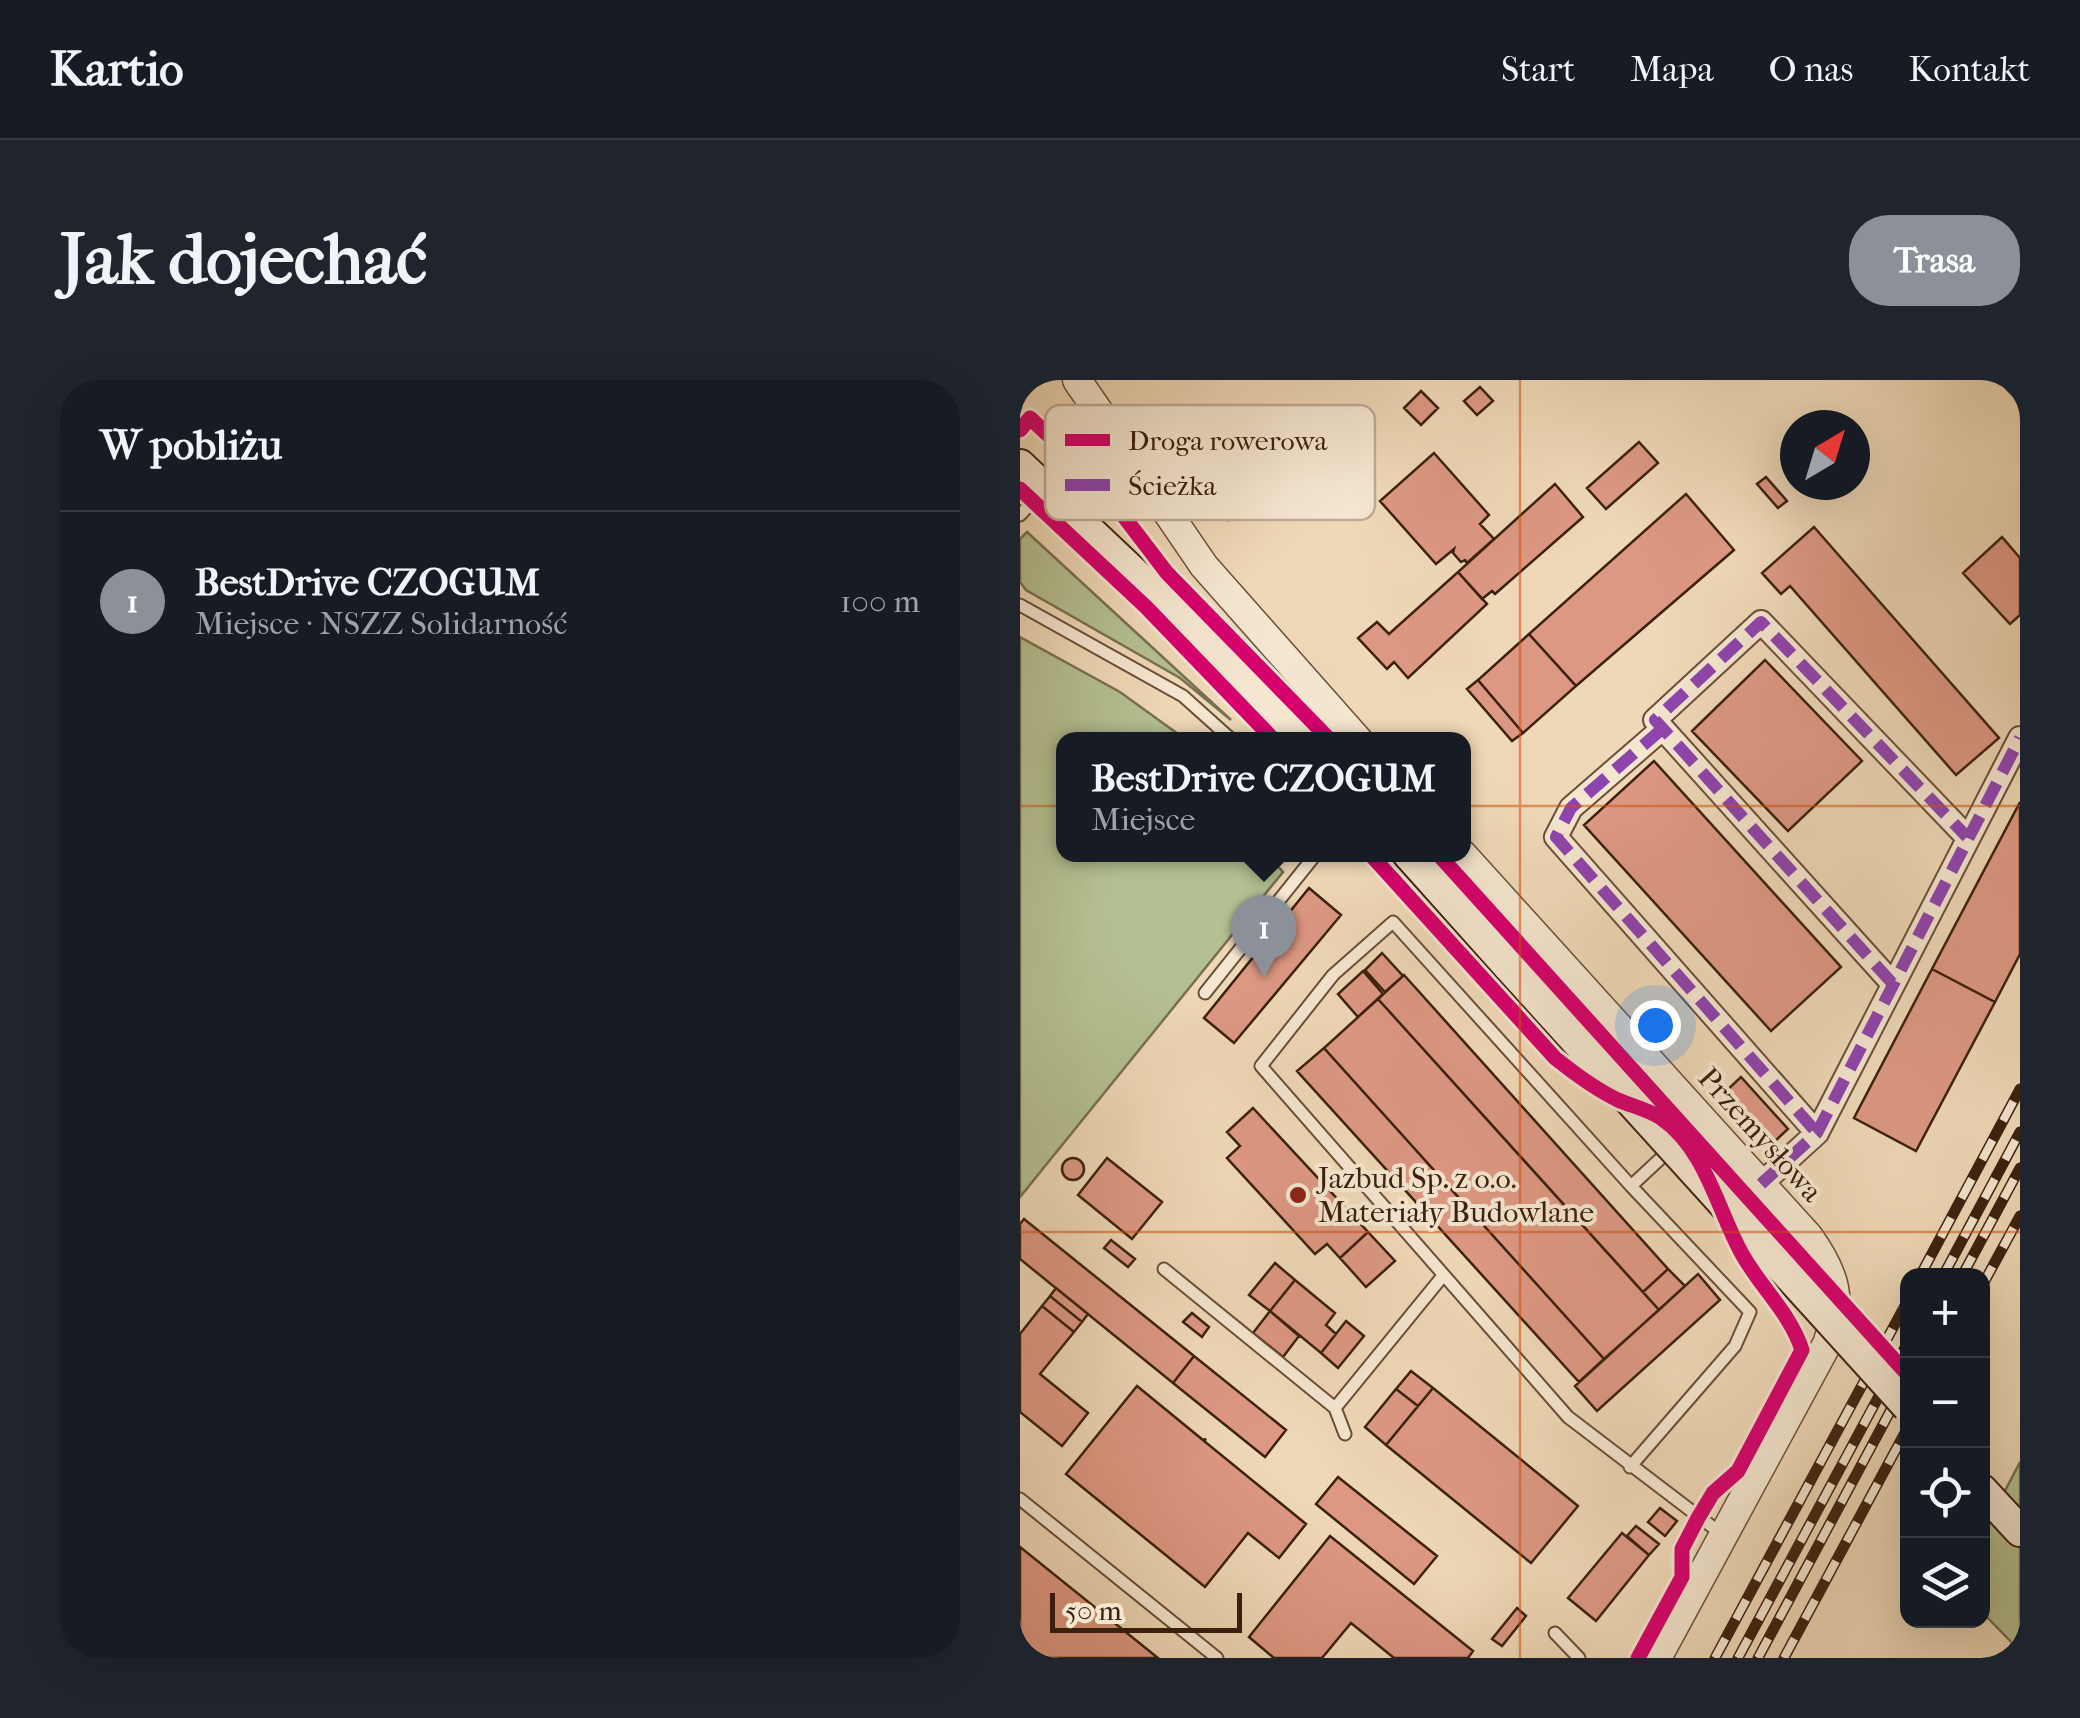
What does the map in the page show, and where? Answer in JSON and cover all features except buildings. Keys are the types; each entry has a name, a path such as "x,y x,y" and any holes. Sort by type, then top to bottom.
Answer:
{"main road":[{"path":"1020,465 1045,489"},
{"path":"1078,520 1294,732"},
{"path":"1415,862 1900,1398"},
{"path":"1990,1499 2020,1531"}],"street":[{"path":"1078,380 1095,405"},
{"path":"1173,520 1204,566 1351,732"},
{"path":"1892,983 1655,720 1761,622 1967,837"},
{"path":"1662,730 1571,808 1556,837 1817,1133"},
{"path":"1760,1184 1817,1133 2020,738"},
{"name":"Przemysłowa","path":"1469,862 1825,1259 1835,1290 1837,1315 1827,1344 1723,1535"},
{"path":"1656,1658 1723,1535"}],"lane":[{"path":"1020,515 1045,489"},
{"path":"1020,604 1183,696 1223,732"},
{"path":"1204,992 1310,862"},
{"path":"1630,1466 1735,1346 1750,1312 1393,922 1333,975 1261,1066 1568,1417 1630,1466 1723,1535"},
{"path":"1631,1186 1702,1120"},
{"path":"1164,1268 1335,1408 1346,1434"},
{"path":"1335,1408 1442,1276"},
{"path":"1020,1499 1217,1658"},
{"path":"1555,1633 1579,1658"}],"green space":[{"path":"1027,532 1231,720 1180,678 1026,590 1020,582 1020,539"},
{"path":"1020,637 1120,692 1175,732 1056,732 1056,862 1274,862 1283,872 1020,1197"},
{"path":"2020,1462 2020,1651 1990,1620 1990,1520"}],"railway":[{"path":"1924,1268 2020,1089"},
{"path":"1947,1268 2020,1132"},
{"path":"1966,1268 2020,1168"},
{"path":"1990,1271 2020,1216"},
{"path":"1715,1658 1900,1315"},
{"path":"1738,1658 1900,1357"},
{"path":"1758,1658 1900,1393"},
{"path":"1784,1658 1900,1442"}],"marked path":[{"path":"1892,983 1655,720 1761,622 1967,837"},
{"path":"1662,729 1571,808 1556,837 1817,1133"},
{"path":"1761,1184 1817,1133 2020,738"}],"cycle path":[{"path":"1020,430 1030,418 1045,432"},
{"path":"1020,489 1045,512"},
{"path":"1053,520 1146,607 1266,732"},
{"path":"1127,520 1167,573 1322,732"},
{"path":"1377,862 1555,1058 1601,1091 1656,1115 1676,1131 1700,1163 1742,1254 1790,1324 1802,1350 1738,1471 1713,1493 1698,1518 1682,1549 1682,1577 1638,1658"},
{"path":"1445,862 1900,1366"}],"place":[{"name":"BestDrive CZOGUM","path":"1264,977"},
{"name":"Jazbud Sp. z o.o. Materiały Budowlane","path":"1298,1195"}]}
